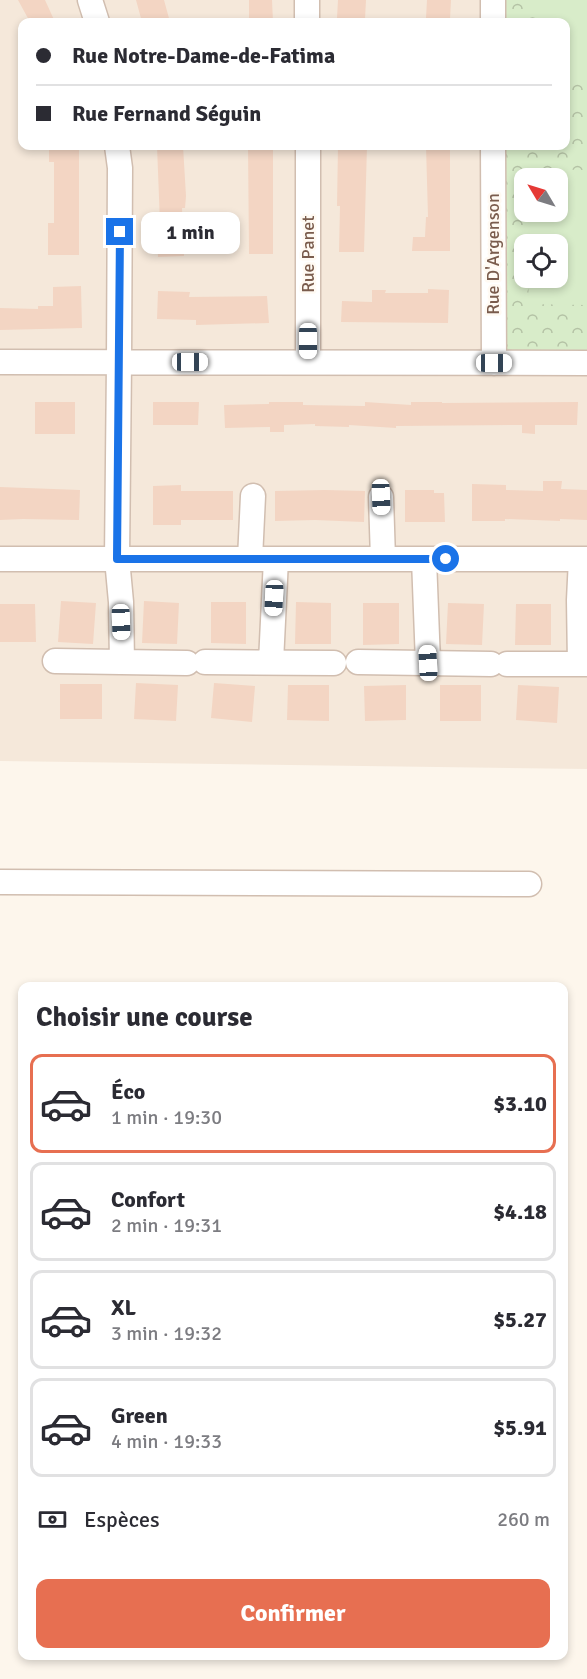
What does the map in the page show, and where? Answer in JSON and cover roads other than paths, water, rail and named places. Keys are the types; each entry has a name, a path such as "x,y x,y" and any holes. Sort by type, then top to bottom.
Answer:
{"street":[{"path":"90,0 96,18"},
{"path":"307,0 307,18"},
{"path":"493,0 493,18"},
{"path":"118,150 120,168 117,559 121,602 122,662"},
{"name":"Rue Panet","path":"308,150 308,363"},
{"name":"Rue D'Argenson","path":"493,150 494,363"},
{"path":"0,362 587,363"},
{"path":"250,559 253,496"},
{"path":"381,497 383,559"},
{"path":"0,558 584,559 579,600 584,664 55,661"},
{"path":"271,662 276,559"},
{"path":"424,559 428,663"},
{"path":"0,882 528,884"}]}
